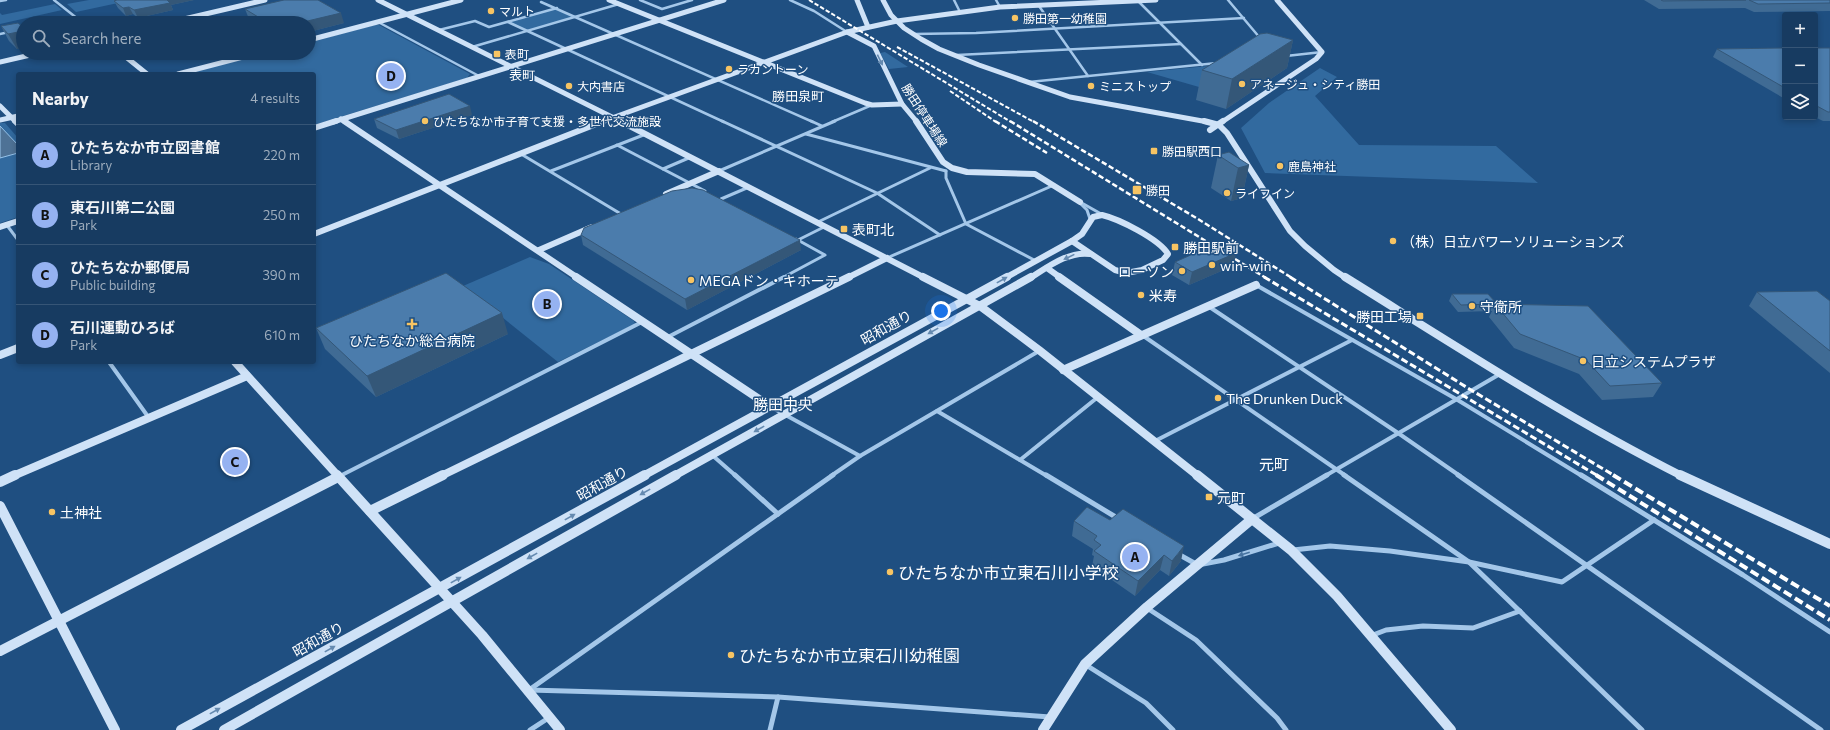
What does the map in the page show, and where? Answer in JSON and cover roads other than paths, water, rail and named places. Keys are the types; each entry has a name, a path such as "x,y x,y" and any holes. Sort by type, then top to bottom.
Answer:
{"street":[{"path":"0,1 6,0"},
{"path":"54,0 74,16"},
{"path":"197,16 265,0"},
{"path":"378,0 749,186 968,298 980,306 1039,350 1282,542 1337,596 1451,730"},
{"path":"316,38 450,1 461,0"},
{"path":"548,0 541,2 822,126"},
{"path":"609,0 872,105"},
{"path":"640,0 662,9 692,0"},
{"path":"316,127 566,48 724,0"},
{"path":"790,0 814,11 848,32"},
{"path":"857,0 868,27"},
{"path":"883,0 897,21 930,44 955,56 1080,99 1219,125 1233,141 1290,231 1305,246 1334,270 1501,374 1624,447 1707,489 1830,544"},
{"path":"954,0 960,12"},
{"path":"996,0 1000,7"},
{"path":"316,233 441,186 612,118 848,32 897,21 1000,7 1156,0"},
{"path":"1228,0 1262,40"},
{"path":"1277,0 1322,52"},
{"path":"1138,1 1202,64"},
{"path":"472,47 619,4"},
{"path":"1039,6 1071,49 1088,76"},
{"path":"439,30 475,21 489,27 557,8"},
{"path":"914,34 1244,18"},
{"path":"378,22 479,76"},
{"path":"508,22 877,193 940,235"},
{"path":"0,34 15,31"},
{"name":"勝田停車場線","path":"848,32 874,46 902,104 921,127 943,162 952,168"},
{"path":"955,56 1181,44"},
{"path":"1284,56 1322,52"},
{"path":"1210,130 1316,59 1322,52"},
{"path":"0,62 16,58"},
{"path":"130,60 145,72"},
{"path":"186,72 232,60"},
{"path":"1028,82 1224,62"},
{"path":"656,199 872,105 902,104"},
{"path":"0,106 16,122"},
{"path":"0,120 16,116"},
{"path":"341,119 771,406 860,456"},
{"path":"551,171 646,134"},
{"path":"805,134 946,171 952,168 960,171 977,173 1035,174 1080,202 1103,215 1117,219 1164,247 1168,254 1163,260 1147,268 1126,273 1115,270 1072,241"},
{"path":"617,145 708,193"},
{"path":"521,154 621,214"},
{"path":"663,169 691,157"},
{"path":"818,222 930,168"},
{"path":"946,171 946,178 964,216 966,224 1036,261"},
{"path":"370,511 888,258 1054,185"},
{"path":"721,199 749,186"},
{"path":"715,196 728,203"},
{"path":"1080,202 1087,210 1090,220 1094,216 1103,215"},
{"path":"614,217 628,211"},
{"name":"昭和通り","path":"181,730 1072,241 1084,231 1090,220"},
{"path":"16,222 3,226 16,238"},
{"path":"539,250 601,223"},
{"path":"798,240 826,226"},
{"path":"668,337 825,255 791,237"},
{"name":"昭和通り","path":"224,730 1047,268 1073,254 1083,253 1093,255"},
{"path":"1047,268 1234,400 1469,562 1642,730"},
{"path":"1063,370 1256,285 1456,399 1743,575 1830,632"},
{"path":"1208,306 1398,433 1821,730"},
{"path":"0,651 644,321"},
{"path":"1155,442 1352,340"},
{"path":"0,355 16,349"},
{"path":"529,690 860,456 1039,350"},
{"path":"110,364 149,418"},
{"path":"237,364 338,477 441,588 529,690 560,730"},
{"path":"1043,730 1086,664 1147,607 1252,519 1501,374"},
{"path":"0,482 247,376"},
{"path":"1020,460 1098,397"},
{"path":"937,411 1122,521"},
{"path":"712,455 778,514"},
{"path":"0,506 115,730"},
{"path":"1290,550 1330,546 1390,551 1469,562 1562,582 1654,520"},
{"path":"1170,549 1198,565 1224,560 1282,542"},
{"path":"1147,607 1196,640 1277,718 1286,730"},
{"path":"1370,636 1386,630 1423,626 1473,628 1520,611"},
{"path":"1086,664 1146,703 1173,730"},
{"path":"529,690 778,697 1051,718"},
{"path":"770,730 778,697"},
{"path":"530,730 550,717"}],"railway":[{"path":"809,0 1011,122"},
{"path":"897,47 1034,122"},
{"path":"950,91 996,122"},
{"path":"995,121 1047,153"},
{"path":"1010,121 1266,278"},
{"path":"1033,121 1198,219 1292,278"},
{"path":"1264,277 1598,476"},
{"path":"1290,277 1471,390 1615,476"},
{"path":"1596,475 1830,620"},
{"path":"1613,475 1830,606"}],"place":[{"name":"マルト","path":"491,11"},
{"name":"勝田第一幼稚園","path":"1015,18"},
{"name":"表町","path":"497,54"},
{"name":"ラカントーン","path":"729,69"},
{"name":"石川運動ひろば","path":"391,76"},
{"name":"アネージュ・シティ勝田","path":"1242,84"},
{"name":"大内書店","path":"569,86"},
{"name":"ミニストップ","path":"1091,86"},
{"name":"ひたちなか市子育て支援・多世代交流施設","path":"425,121"},
{"name":"勝田駅西口","path":"1154,151"},
{"name":"鹿島神社","path":"1280,166"},
{"name":"勝田","path":"1137,190"},
{"name":"ライフイン","path":"1227,193"},
{"name":"表町北","path":"844,229"},
{"name":"（株）日立パワーソリューションズ","path":"1393,241"},
{"name":"勝田駅前","path":"1175,247"},
{"name":"win-win","path":"1212,265"},
{"name":"ローソン","path":"1182,271"},
{"name":"MEGAドン・キホーテ","path":"691,280"},
{"name":"米寿","path":"1141,295"},
{"name":"東石川第二公園","path":"547,304"},
{"name":"守衛所","path":"1472,306"},
{"name":"勝田工場","path":"1420,316"},
{"name":"ひたちなか総合病院","path":"412,324"},
{"name":"日立システムプラザ","path":"1583,361"},
{"name":"The Drunken Duck","path":"1218,398"},
{"name":"ひたちなか郵便局","path":"235,462"},
{"name":"元町","path":"1209,497"},
{"name":"土神社","path":"52,512"},
{"name":"ひたちなか市立図書館","path":"1135,557"},
{"name":"ひたちなか市立東石川小学校","path":"890,572"},
{"name":"ひたちなか市立東石川幼稚園","path":"731,655"}],"district":[{"name":"表町","path":"522,75"},
{"name":"勝田泉町","path":"798,96"},
{"name":"勝田中央","path":"783,404"},
{"name":"元町","path":"1274,464"}]}
